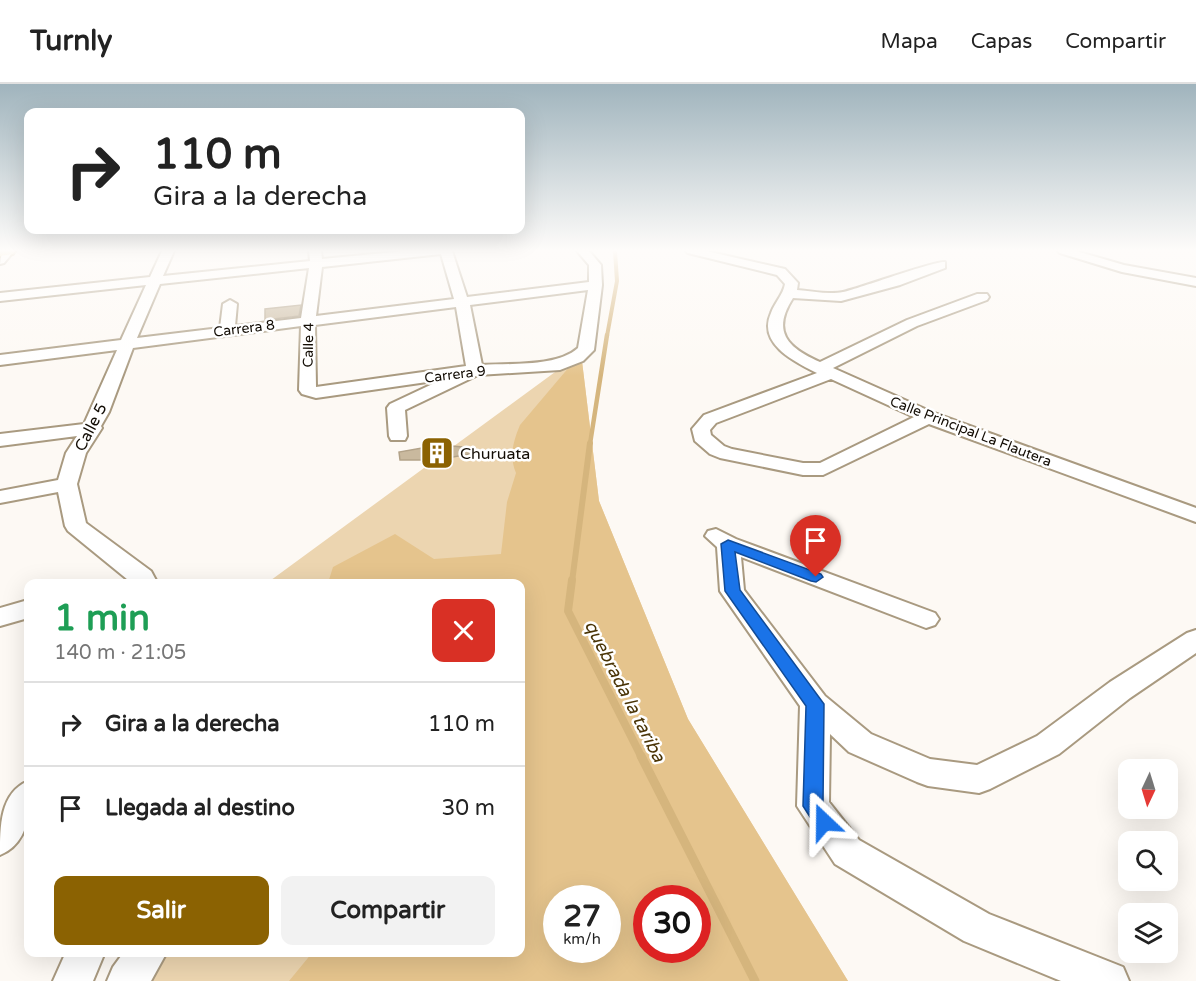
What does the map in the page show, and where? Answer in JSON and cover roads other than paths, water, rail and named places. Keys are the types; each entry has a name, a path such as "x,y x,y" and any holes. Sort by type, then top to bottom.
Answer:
{"street":[{"path":"0,297 38,293"},
{"name":"Calle 5","path":"136,579 76,526 67,484 76,453 93,428 149,293"},
{"name":"Calle 4","path":"311,293 308,320 308,390 320,392"},
{"path":"398,436 396,408 475,370 459,293"},
{"name":"Carrera 8","path":"0,360 530,293"},
{"name":"Carrera 9","path":"320,392 475,370 560,365 577,358 586,350 595,293"},
{"path":"791,294 841,297 856,293"},
{"name":"Calle Principal La Flautera","path":"791,294 775,321 775,331 787,350 826,371 928,417 1196,515"},
{"path":"928,417 823,469 803,469 727,454 717,450 702,437 701,429 710,419 826,371 912,323 982,297"},
{"path":"227,331 230,304"},
{"path":"0,440 93,428"},
{"path":"0,497 67,484"},
{"path":"926,619 722,540 732,591 815,704 860,743 928,772 979,779 1048,744 1120,690 1196,640"},
{"path":"0,617 24,610"},
{"path":"815,704 813,806 847,852 977,928 1108,981"},
{"path":"0,839 24,801"},
{"path":"73,981 84,957"},
{"path":"127,981 144,957"}],"waterway":[{"name":"quebrada la tariba","path":"607,336 615,293"},
{"name":"quebrada la tariba","path":"590,444 607,335"},
{"name":"quebrada la tariba","path":"572,582 590,443"},
{"name":"quebrada la tariba","path":"572,580 568,611 642,758"},
{"name":"quebrada la tariba","path":"641,756 755,981"}],"place":[{"name":"Churuata","path":"437,453"}]}
